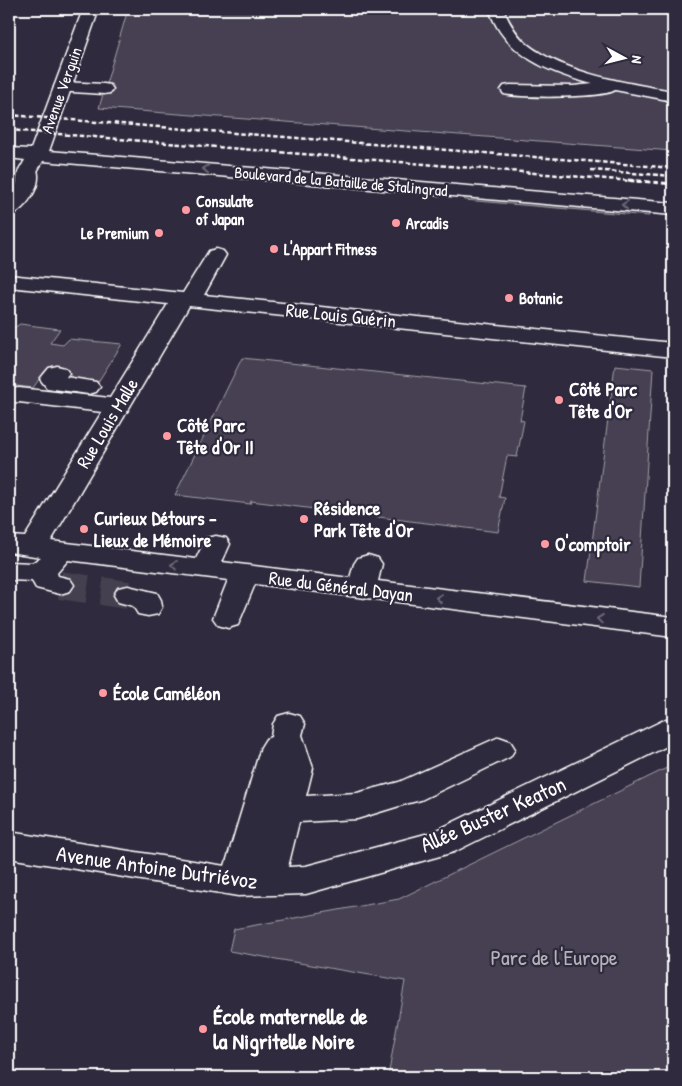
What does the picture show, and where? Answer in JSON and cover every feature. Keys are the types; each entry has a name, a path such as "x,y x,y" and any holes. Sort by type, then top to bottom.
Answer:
{"street":[{"name":"Avenue Verguin","path":"9,210 26,190 25,164 62,87 91,9"},
{"path":"496,9 502,22 521,46 543,61 619,85 673,96"},
{"path":"510,90 573,91 609,88 619,85"},
{"path":"62,87 104,89"},
{"name":"Boulevard de la Bataille de Stalingrad","path":"9,153 25,164 673,223"},
{"path":"9,181 25,164"},
{"name":"Boulevard de la Bataille de Stalingrad","path":"25,164 673,209"},
{"name":"Rue Louis Malle","path":"41,560 122,399 221,256"},
{"name":"Rue Louis Guérin","path":"9,281 673,350"},
{"path":"56,373 52,379 56,383 122,399"},
{"path":"9,396 122,399"},
{"name":"Rue du Général Dayan","path":"9,571 29,573 41,560 210,556 245,574 365,576 673,627"},
{"path":"228,618 245,574"},
{"name":"Allée Buster Keaton","path":"306,880 442,843 673,729"},
{"path":"286,735 297,768 286,810 252,882 283,736 286,735"},
{"path":"286,810 357,806 409,790 498,749"},
{"name":"Avenue Antoine Dutriévoz","path":"9,845 252,882 306,880"}],"green space":[{"path":"128,9 673,9 673,151 99,108"},
{"path":"463,197 649,212 649,216 465,200"},
{"path":"20,324 60,329 50,343 63,345 69,339 122,344 98,382 68,379 71,374 45,371 33,388 9,385 9,331"},
{"path":"242,358 526,388 520,420 524,421 517,457 507,456 499,497 505,498 498,532 251,501 250,504 175,495"},
{"path":"615,365 653,369 639,587 587,581"},
{"name":"Parc de l'Europe","path":"673,765 673,1077 388,1077 405,981 229,951 234,929 399,899"}],"tunnel":[{"path":"60,585 128,595"}],"railway":[{"path":"9,115 673,168"},
{"path":"9,130 644,182"},
{"path":"591,170 673,176"},
{"path":"628,180 673,184"}],"place":[{"name":"Consulate of Japan","path":"186,210"},
{"name":"Arcadis","path":"396,223"},
{"name":"Le Premium","path":"159,233"},
{"name":"L'Appart Fitness","path":"274,249"},
{"name":"Botanic","path":"509,298"},
{"name":"Côté Parc Tête d'Or","path":"559,400"},
{"name":"Côté Parc Tête d'Or II","path":"167,436"},
{"name":"Résidence Park Tête d'Or","path":"304,519"},
{"name":"Curieux Détours - Lieux de Mémoire","path":"84,529"},
{"name":"O'comptoir","path":"545,544"},
{"name":"École Caméléon","path":"103,693"},
{"name":"École maternelle de la Nigritelle Noire","path":"203,1029"}]}
